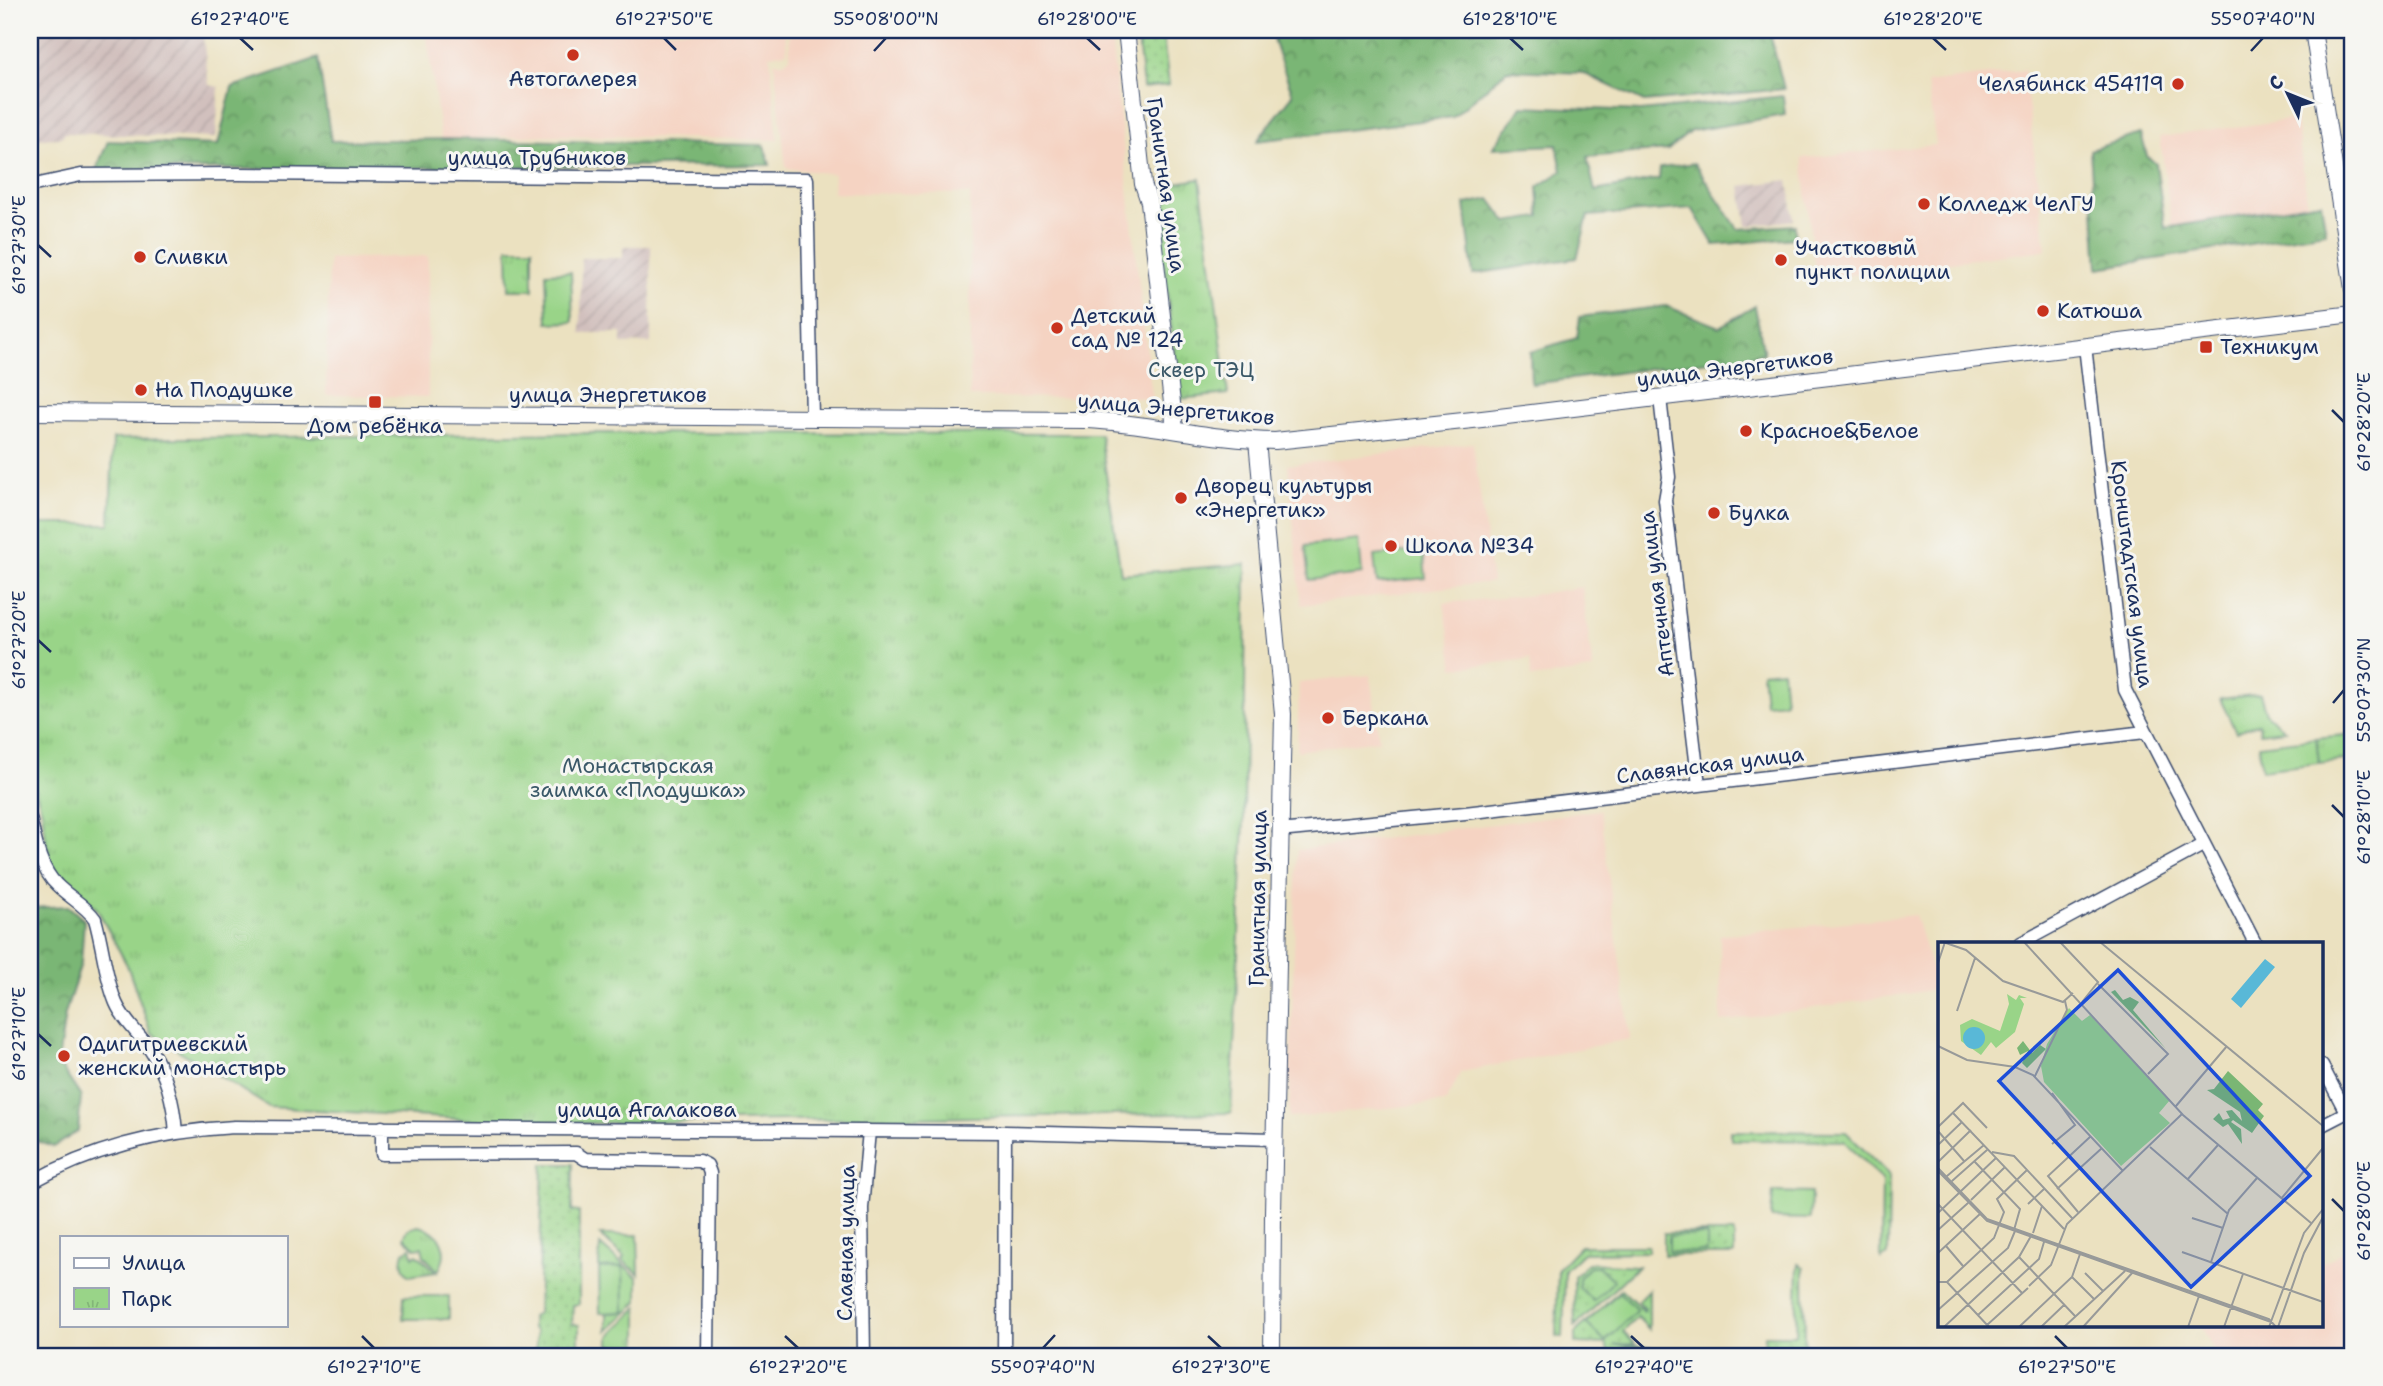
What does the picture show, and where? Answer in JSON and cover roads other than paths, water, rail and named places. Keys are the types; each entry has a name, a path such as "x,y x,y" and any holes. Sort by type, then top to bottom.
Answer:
{"street":[{"name":"Гранитная улица","path":"1126,30 1175,429"},
{"path":"2313,30 2353,289"},
{"name":"улица Трубников","path":"30,186 81,175 807,179 812,418"},
{"name":"улица Энергетиков","path":"30,412 1088,420 1257,441 1284,440 1443,424 2353,314"},
{"name":"Кронштадтская улица","path":"2085,346 2125,691 2254,942"},
{"name":"Аптечная улица","path":"1660,398 1669,477 1665,500 1699,785"},
{"name":"Гранитная улица","path":"1257,441 1283,715 1272,1356"},
{"name":"Славянская улица","path":"1279,831 1465,813 2145,732"},
{"path":"30,818 36,845 51,879 87,908 95,919 115,1001 160,1067 174,1113 176,1133"},
{"path":"2023,942 2203,845"},
{"path":"2324,1069 2350,1111 2324,1124"},
{"name":"улица Агалакова","path":"30,1183 50,1171 113,1148 176,1133 234,1127 1005,1132 1274,1139"},
{"path":"382,1127 382,1154 576,1153 585,1159 699,1161 707,1165 710,1174 708,1356"},
{"name":"Славная улица","path":"864,1356 862,1208 869,1131"},
{"path":"1004,1356 1005,1132"}],"place":[{"name":"Автогалерея","path":"573,55"},
{"name":"Челябинск 454119","path":"2178,84"},
{"name":"Колледж ЧелГУ","path":"1924,204"},
{"name":"Сливки","path":"140,257"},
{"name":"Участковый пункт полиции","path":"1781,260"},
{"name":"Катюша","path":"2043,311"},
{"name":"Детский сад № 124","path":"1057,328"},
{"name":"Техникум","path":"2206,347"},
{"name":"На Плодушке","path":"141,390"},
{"name":"Дом ребёнка","path":"375,402"},
{"name":"Красное&Белое","path":"1746,431"},
{"name":"Дворец культуры «Энергетик»","path":"1181,498"},
{"name":"Булка","path":"1714,513"},
{"name":"Школа №34","path":"1391,546"},
{"name":"Беркана","path":"1328,718"},
{"name":"Одигитриевский женский монастырь","path":"64,1056"}],"park label":[{"name":"Сквер ТЭЦ","path":"1201,370"},
{"name":"Монастырская заимка «Плодушка»","path":"638,778"}]}
